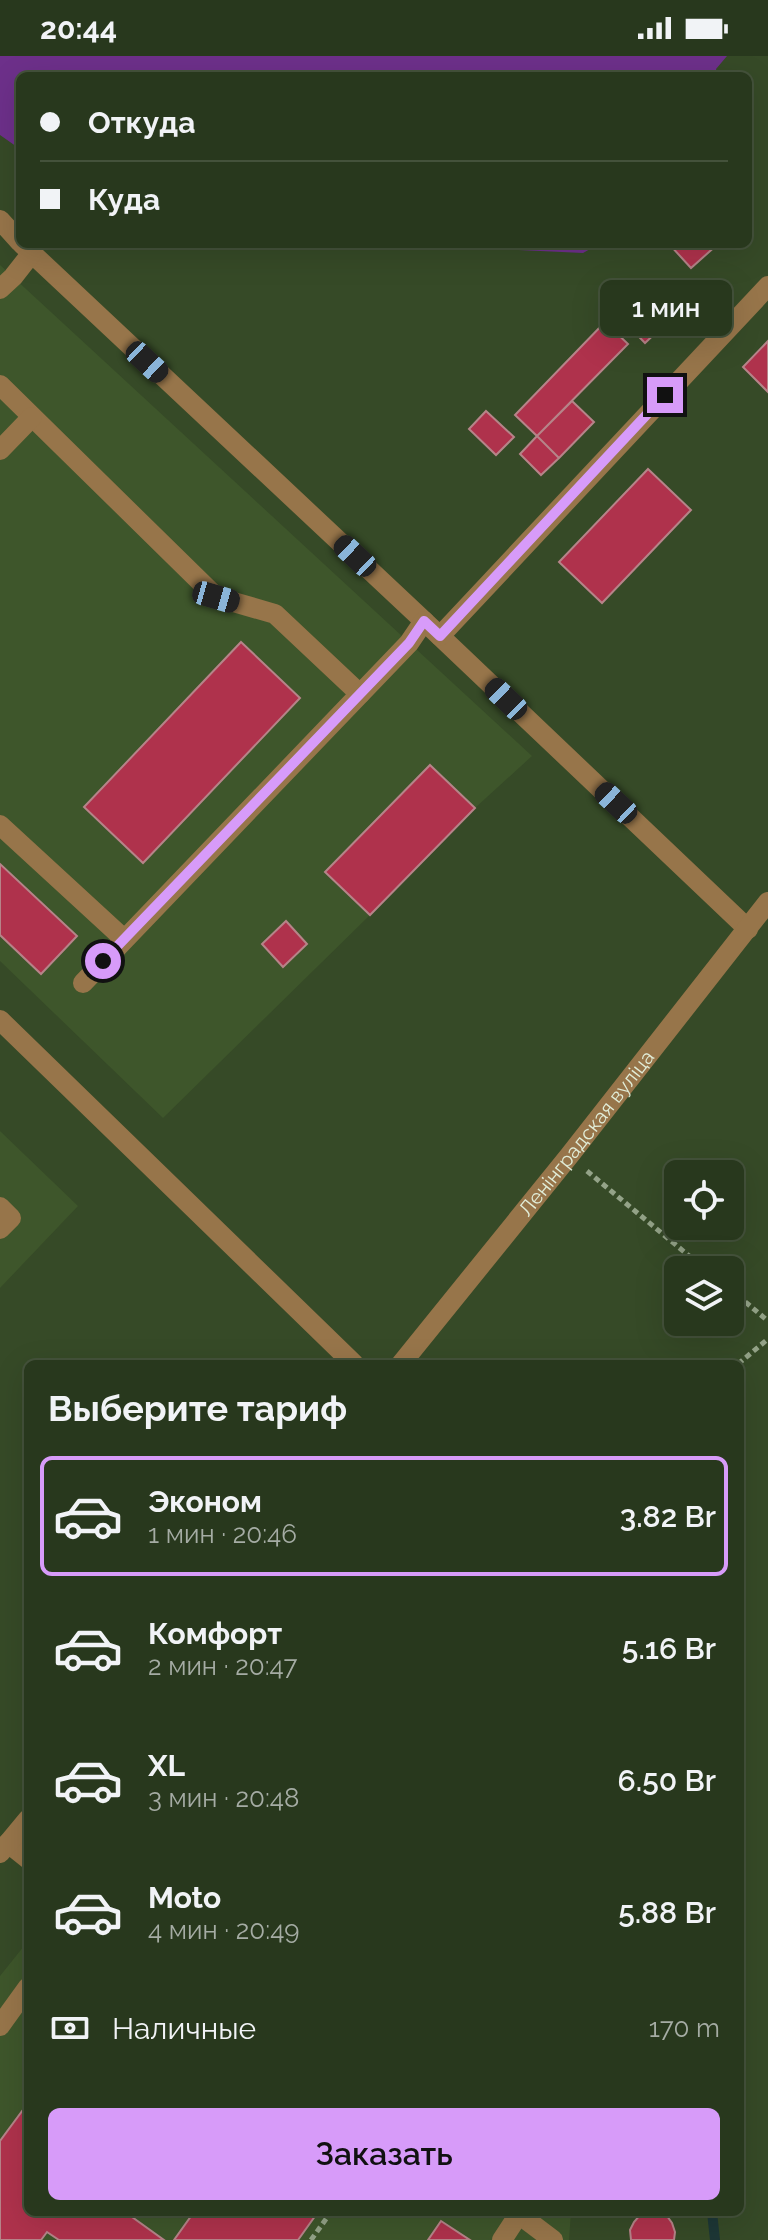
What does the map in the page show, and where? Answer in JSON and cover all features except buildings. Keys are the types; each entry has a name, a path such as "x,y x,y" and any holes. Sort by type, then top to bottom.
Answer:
{"street":[{"path":"0,220 16,238"},
{"path":"0,289 13,277 24,248"},
{"path":"25,248 748,929"},
{"path":"440,636 768,286"},
{"path":"0,385 216,597 275,614 360,694"},
{"path":"0,450 7,433 32,417"},
{"path":"83,983 409,643 424,621"},
{"path":"0,825 124,939"},
{"name":"Ленінградская вуліца","path":"404,1360 768,902"},
{"path":"0,1020 350,1360"},
{"path":"0,1207 11,1218 0,1229"},
{"path":"24,1824 4,1848 24,1857"},
{"path":"0,2026 24,1993"},
{"path":"502,2240 515,2216"},
{"path":"521,2216 553,2240"}],"path":[{"path":"569,1156 689,1256"},
{"path":"744,1301 768,1321"},
{"path":"743,1360 768,1339"},
{"path":"311,2240 328,2216"}],"shaded area":[{"path":"0,56 727,56 717,72 16,72 16,146 0,135"},
{"path":"478,248 592,248 583,253"},
{"path":"0,265 532,756 475,808 163,1118 0,961"},
{"path":"0,1131 78,1206 0,1288"},
{"path":"24,1946 24,2216 571,2216 569,2240 0,2240 0,1976"}],"waterway":[{"path":"712,2216 715,2240"}],"route":[{"path":"103,961 409,643 424,621 440,636 665,395"}]}
